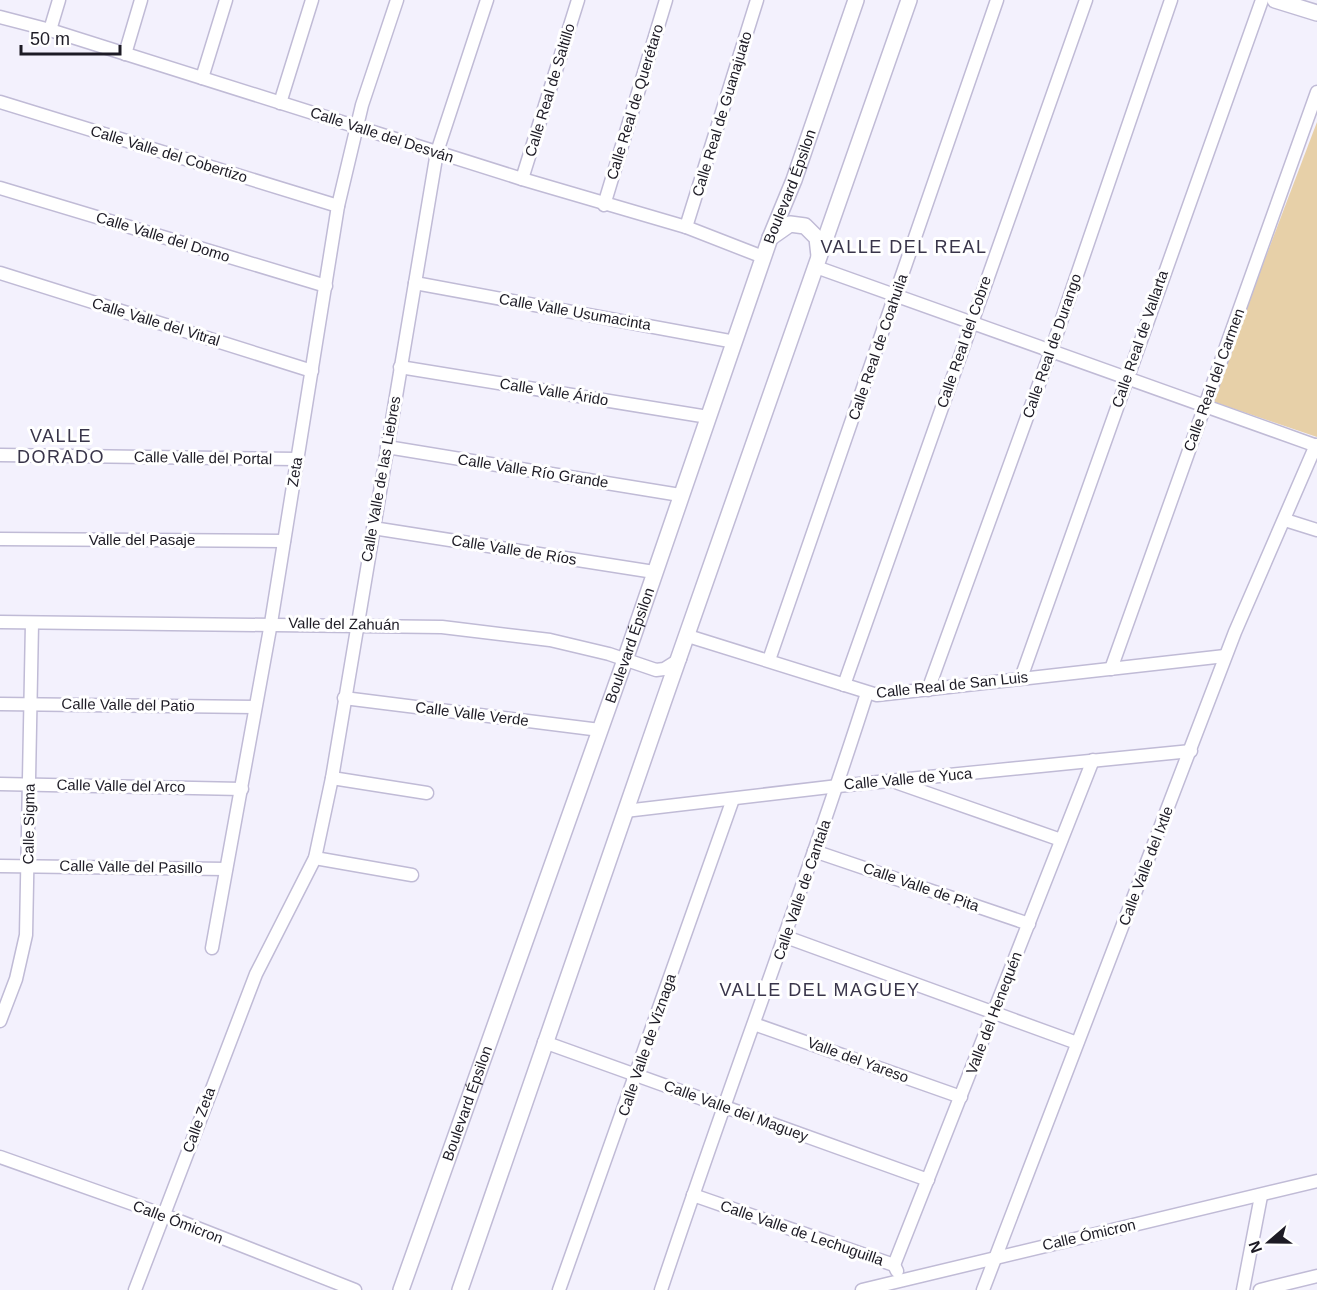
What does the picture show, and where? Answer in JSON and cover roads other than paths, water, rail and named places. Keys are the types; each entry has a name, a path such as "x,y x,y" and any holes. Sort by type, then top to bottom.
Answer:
{"street":[{"path":"50,30 59,0"},
{"path":"125,54 141,0"},
{"path":"202,78 226,0"},
{"path":"280,103 312,0"},
{"name":"Zeta","path":"212,948 271,623 338,206 357,127 397,0"},
{"name":"Calle Valle de las Liebres","path":"266,952 315,858 332,778 437,152 487,0"},
{"name":"Calle Real de Saltillo","path":"522,179 578,0"},
{"name":"Calle Real de Querétaro","path":"604,205 666,0"},
{"name":"Calle Real de Guanajuato","path":"686,227 757,0"},
{"name":"Boulevard Épsilon","path":"401,1290 625,660 763,257 794,180 856,0"},
{"path":"460,1290 544,1042 688,636 745,463 818,263 909,0"},
{"name":"Calle Real de Coahuila","path":"769,660 997,0"},
{"name":"Calle Real del Cobre","path":"844,685 1086,0"},
{"name":"Calle Real de Durango","path":"928,690 1051,351 1171,0"},
{"name":"Calle Real de Vallarta","path":"1021,678 1262,0"},
{"path":"1275,0 1317,13"},
{"name":"Calle Valle del Desván","path":"0,18 50,30 604,205 686,227 763,257"},
{"name":"Calle Real del Carmen","path":"1112,669 1317,93"},
{"name":"Calle Valle del Cobertizo","path":"0,102 338,206"},
{"name":"Calle Valle del Domo","path":"0,188 326,286"},
{"path":"770,238 790,224 805,225 817,238 818,263"},
{"path":"818,263 896,296 1317,446"},
{"name":"Calle Valle del Vitral","path":"0,273 312,370"},
{"name":"Calle Valle Usumacinta","path":"415,283 735,342"},
{"name":"Calle Valle Árido","path":"400,368 708,417"},
{"name":"Calle Valle del Ixtle","path":"983,1290 993,1257 1191,751 1225,656 1317,446"},
{"name":"Calle Valle Río Grande","path":"387,447 680,495"},
{"name":"Calle Valle del Portal","path":"0,455 297,459"},
{"path":"1285,520 1317,530"},
{"name":"Calle Valle de Ríos","path":"374,528 654,572"},
{"name":"Valle del Pasaje","path":"0,539 284,541"},
{"name":"Valle del Zahuán","path":"0,622 271,623 442,627 510,634 574,645 656,670 664,669 680,659"},
{"name":"Calle Sigma","path":"0,1021 23,957 28,865 32,623"},
{"name":"Calle Real de San Luis","path":"688,636 867,693 928,690 1225,656"},
{"name":"Calle Valle de Cantala","path":"661,1290 723,1108 786,937 867,693"},
{"name":"Calle Valle Verde","path":"344,698 600,730"},
{"name":"Calle Valle del Patio","path":"0,704 255,707"},
{"name":"Calle Valle de Yuca","path":"625,811 838,786 1191,751"},
{"name":"Valle del Henequén","path":"894,1265 1093,760"},
{"path":"332,778 427,793"},
{"path":"894,781 1061,840"},
{"name":"Calle Valle del Arco","path":"0,784 242,789"},
{"name":"Calle Valle de Viznaga","path":"559,1290 733,799"},
{"name":"Calle Valle de Pita","path":"814,851 1029,924"},
{"path":"315,858 412,875"},
{"name":"Calle Valle del Pasillo","path":"0,866 226,869"},
{"path":"786,937 1077,1043"},
{"name":"Calle Zeta","path":"135,1290 266,952"},
{"name":"Valle del Yareso","path":"754,1024 961,1097"},
{"name":"Calle Valle del Maguey","path":"544,1042 928,1180"},
{"name":"Calle Ómicron","path":"0,1157 164,1215 356,1290"},
{"name":"Calle Ómicron","path":"862,1290 1317,1181"},
{"name":"Calle Valle de Lechuguilla","path":"693,1195 894,1265 901,1281"},
{"path":"1243,1290 1261,1196"},
{"path":"1260,1290 1293,1286 1317,1276"}],"district":[{"name":"VALLE DEL REAL","path":"904,247"},
{"name":"VALLE DORADO","path":"61,446"},
{"name":"VALLE DEL MAGUEY","path":"820,990"}]}
